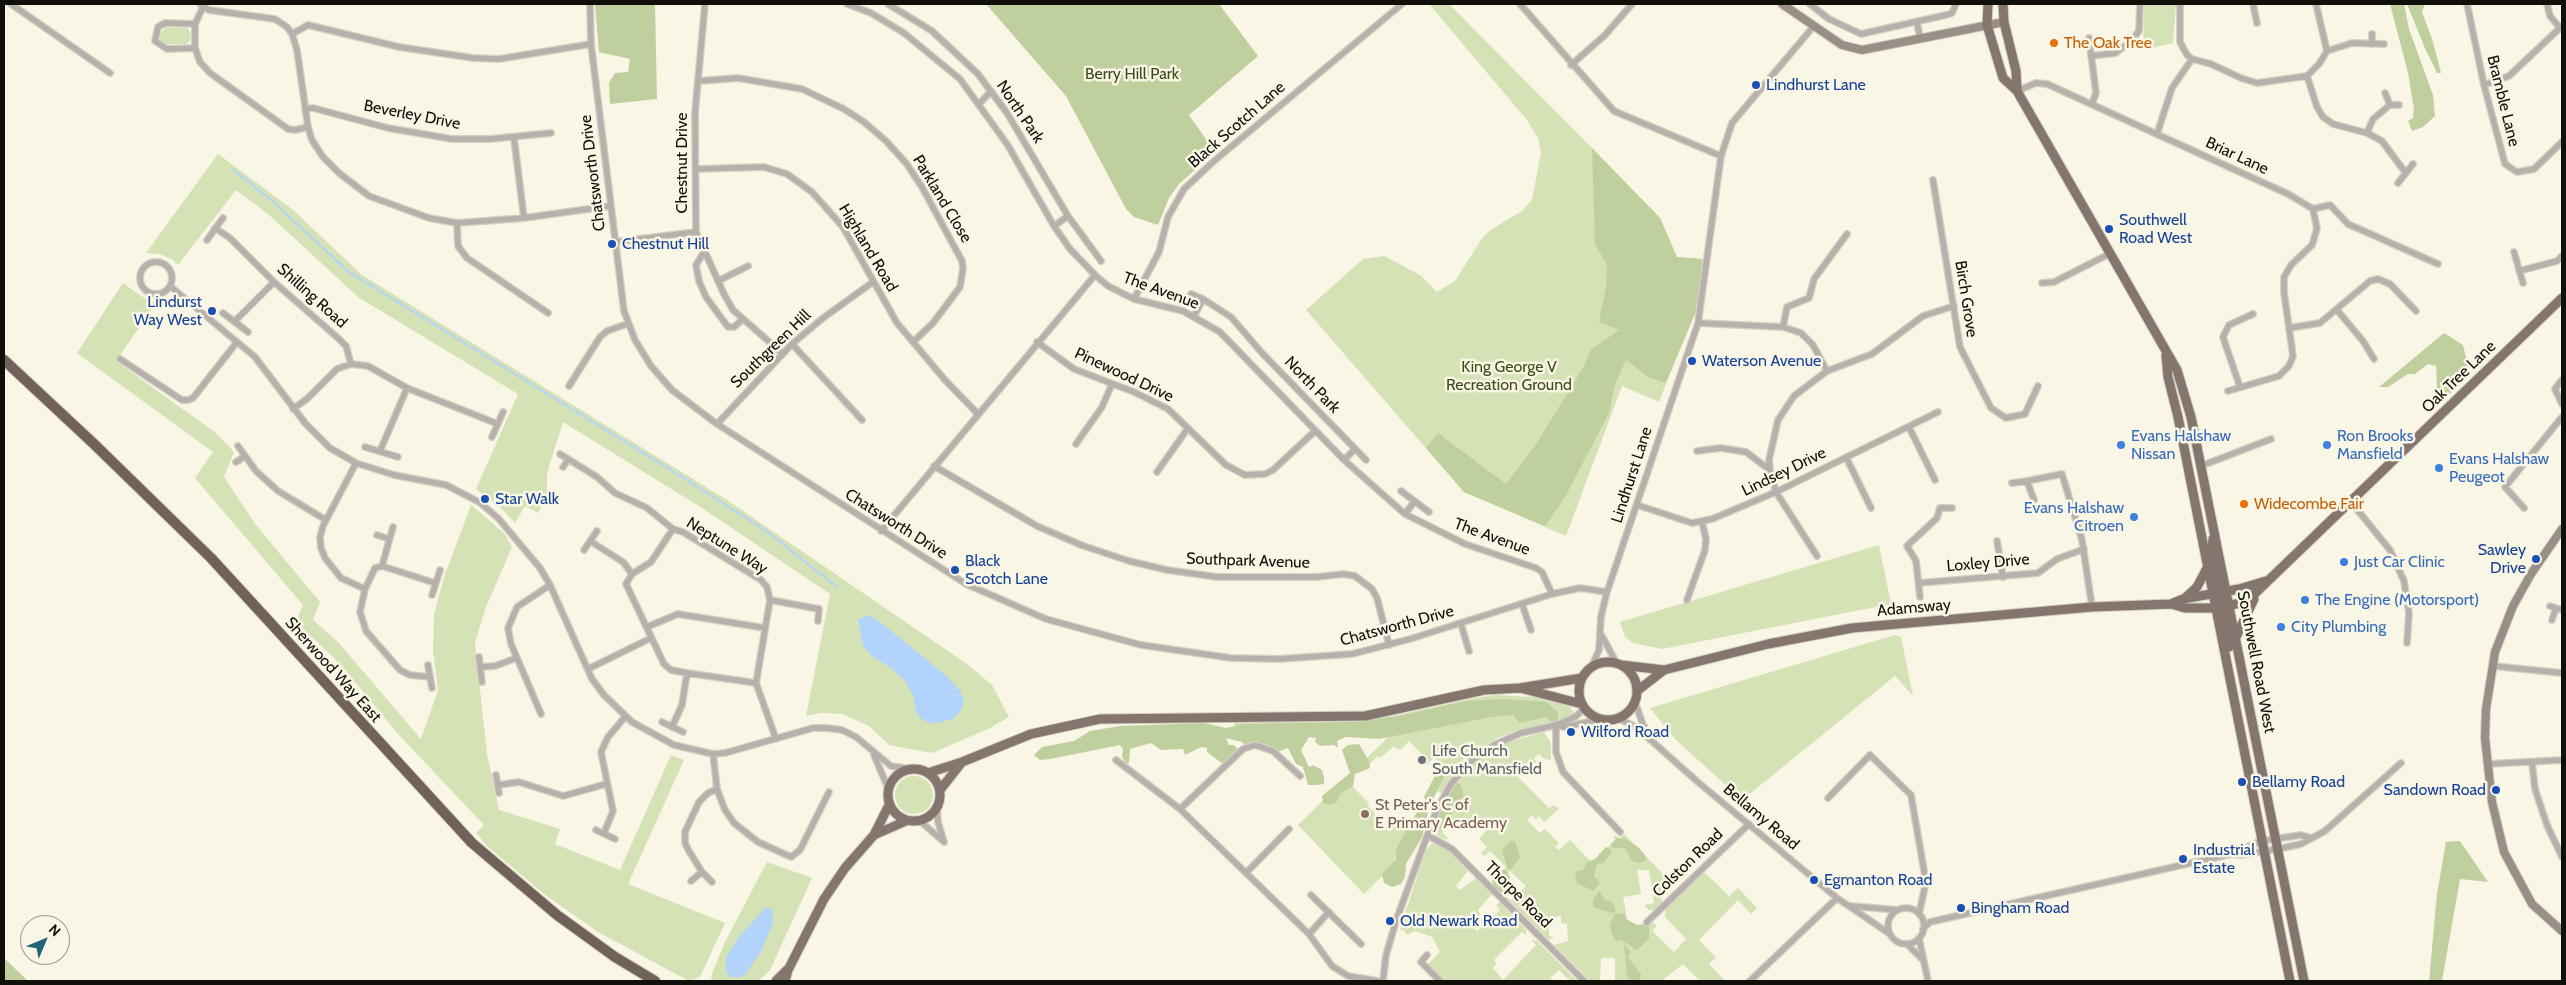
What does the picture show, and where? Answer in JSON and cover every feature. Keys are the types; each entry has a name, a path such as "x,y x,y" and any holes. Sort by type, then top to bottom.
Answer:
{"highway":[{"name":"Sherwood Way East","path":"4,360 94,444 211,558 472,843 557,915 615,957 655,981"}],"main road":[{"name":"Southwell Road West","path":"1988,4 1987,24 2004,78 2017,91 2110,253 2140,301 2177,370 2191,417 2213,526 2231,684 2290,981"},
{"name":"Southwell Road West","path":"2003,4 2004,22 2016,71 2017,91"},
{"name":"Oak Tree Lane","path":"2236,637 2240,623 2266,581 2351,502 2562,298"},
{"name":"Southwell Road West","path":"2166,352 2168,377 2180,426 2207,568 2220,593"},
{"path":"2183,599 2197,587 2207,568"},
{"name":"Oak Tree Lane","path":"2220,593 2266,581"},
{"path":"2220,593 2222,607 2246,602 2256,595"},
{"name":"Adamsway","path":"2171,604 2183,599 2220,593"},
{"name":"Adamsway","path":"1619,665 1664,670 1768,644 1852,628 2092,606 2171,604 2185,608 2222,607"},
{"name":"Southwell Road West","path":"2222,607 2236,637 2304,981"},
{"path":"1520,688 1584,706 1603,719 1617,718 1624,715 1635,702 1637,691 1633,676 1619,665 1601,663 1591,668 1582,678 1580,686 1584,706"},
{"name":"Adamsway","path":"1637,691 1664,670"},
{"path":"785,981 788,970 824,899 845,868 874,835 889,805 888,788 897,775 910,769 928,773 962,762 1031,734 1100,719 1365,716 1484,690 1520,688 1582,678"},
{"path":"889,805 896,815 906,820 920,821 932,815 937,808 940,790 962,762"},
{"path":"928,773 935,780 940,790"},
{"path":"874,835 906,820"},
{"path":"776,981 788,970"}],"street":[{"path":"11,4 110,73"},
{"name":"Chatsworth Drive","path":"590,4 592,44 610,206 627,324 647,360 672,390 717,424 966,584 1046,619 1141,645 1231,658 1279,659 1329,657 1389,645 1552,594 1580,588 1607,592"},
{"name":"Chestnut Drive","path":"705,4 700,42 699,82 695,113 696,232 733,310 742,320 782,353"},
{"name":"The Avenue","path":"847,4 888,23 922,46 960,79 980,103 1007,144 1054,226 1070,249 1108,286 1134,298 1194,316 1220,332 1314,431 1405,514 1465,544 1536,568 1542,572 1552,594"},
{"name":"North Park","path":"888,4 932,31 978,74 1043,172 1068,216 1101,261"},
{"name":"Black Scotch Lane","path":"1134,298 1159,252 1168,217 1184,189 1214,161 1402,4"},
{"path":"1520,4 1614,111 1721,156"},
{"path":"1572,65 1604,35 1632,4"},
{"path":"1784,4 1813,26 1852,49 1872,49 2004,22"},
{"path":"1810,4 1829,19 1861,34 1952,13 1956,4"},
{"path":"2091,56 2116,53 2133,39 2139,31 2140,4"},
{"path":"2180,4 2180,42 2182,49 2192,60 2211,64 2257,83 2307,76 2320,64 2327,51 2316,4"},
{"path":"2253,4 2257,23"},
{"name":"Bramble Lane","path":"2467,4 2484,85 2504,164 2517,172 2534,169 2562,142"},
{"path":"2484,85 2509,76 2561,27 2550,16 2547,4"},
{"path":"308,127 295,130 288,129 210,73 200,62 196,48 195,24 201,5 209,10 274,19 287,27 292,34 308,127 312,140 323,157 339,173 369,196 429,218 457,223 524,218 610,206"},
{"path":"1917,22 1920,38"},
{"path":"195,24 165,23 155,33 155,40 166,49 196,48"},
{"path":"292,34 308,25 398,47 474,58 499,59 592,44"},
{"name":"Lindhurst Lane","path":"1591,668 1599,650 1602,636 1601,616 1607,592 1698,323 1721,156 1732,123 1813,26"},
{"path":"2372,34 2372,44"},
{"path":"2089,38 2096,93 2092,104"},
{"path":"2327,51 2352,44 2384,44"},
{"path":"2157,134 2172,88 2192,60"},
{"path":"2307,76 2317,107 2323,117 2333,124 2367,133 2382,141 2404,172"},
{"name":"Parkland Close","path":"699,82 738,78 802,89 844,109 864,122 886,141 906,164 922,187 964,268 963,279 952,298 933,322 913,342"},
{"name":"Briar Lane","path":"2017,91 2030,85 2042,83 2288,194 2313,209 2330,205 2348,224 2438,264"},
{"path":"980,103 991,91"},
{"path":"2385,93 2390,104"},
{"path":"2367,133 2373,119 2390,104"},
{"path":"2390,104 2399,106"},
{"name":"Beverley Drive","path":"306,109 313,108 388,128 452,138 514,138 551,133"},
{"path":"514,138 524,218"},
{"path":"2398,183 2404,172 2413,164"},
{"name":"Highland Road","path":"696,169 764,167 794,178 812,192 833,214 897,323 945,380 978,413"},
{"name":"Birch Grove","path":"1933,180 1960,347 1992,408 2006,418 2025,414 2038,386"},
{"path":"2228,391 2278,376 2289,366 2293,356 2284,292 2284,278 2291,265 2312,245 2317,229 2313,209"},
{"path":"1054,226 1068,216"},
{"path":"207,240 223,218"},
{"path":"457,223 458,246 463,254 548,313"},
{"name":"Shilling Road","path":"215,228 242,249 274,282 338,338 346,346 351,364"},
{"path":"615,242 696,232"},
{"path":"1783,327 1787,307 1809,298 1814,279 1847,234"},
{"path":"704,252 696,265 696,271 706,297 728,327 734,326 742,320"},
{"path":"2514,252 2523,283"},
{"path":"2042,283 2054,282 2110,253"},
{"path":"2520,271 2557,260 2562,256"},
{"path":"154,262 166,265 172,276 170,286 159,294 147,291 140,280 143,268 154,262"},
{"path":"718,281 748,266"},
{"path":"881,531 1037,342 1095,275"},
{"path":"2289,328 2320,323 2370,281 2378,279 2390,284 2416,310"},
{"path":"234,321 274,282"},
{"name":"Southgreen Hill","path":"717,424 782,353 823,318 873,282"},
{"path":"170,286 264,366 293,409 316,436 330,448 356,463 394,475 433,481 479,502 507,527 540,568 550,585 592,679 625,717 674,745 714,754 725,754 812,728 842,730 856,738 891,766 910,769"},
{"name":"North Park","path":"1191,294 1204,299 1231,317 1262,353 1366,460"},
{"path":"1194,316 1204,299"},
{"path":"2411,305 2416,300"},
{"path":"540,307 544,301"},
{"path":"1817,556 1776,492 1770,470 1769,460 1778,420 1784,409 1794,396 1827,371 1872,354 1923,316 1954,306"},
{"path":"2242,309 2245,317"},
{"path":"2337,310 2364,341 2374,359"},
{"path":"223,313 248,332"},
{"path":"2240,387 2222,337 2229,324 2253,314"},
{"path":"1698,323 1783,327 1801,333 1813,345 1827,371"},
{"path":"569,386 600,337 607,331 627,324"},
{"path":"120,359 182,400 193,398 237,342"},
{"name":"Pinewood Drive","path":"1037,342 1074,369 1160,404 1233,471 1245,476 1256,476 1273,470 1314,431"},
{"path":"792,344 862,420"},
{"path":"293,409 318,389 337,369 351,364 368,366 407,388 498,424"},
{"path":"2562,380 2555,389 2562,404"},
{"path":"1076,444 1102,407 1112,384"},
{"path":"380,451 407,388"},
{"path":"492,437 503,412"},
{"name":"Lindsey Drive","path":"1637,505 1692,523 1702,522 1727,514 1776,492 1938,412"},
{"path":"2524,508 2506,487 2562,417"},
{"path":"1909,427 1935,480"},
{"path":"1157,472 1188,428"},
{"path":"2201,466 2271,439"},
{"path":"238,446 244,457 256,471 278,491 326,520"},
{"path":"365,447 398,457"},
{"path":"1697,451 1721,448 1746,452 1770,470"},
{"path":"1344,460 1356,449"},
{"name":"Neptune Way","path":"560,454 597,477 620,496 660,516 673,529 683,532 761,580 767,587 770,600 756,683 776,739"},
{"path":"236,462 244,457"},
{"path":"1846,457 1870,508"},
{"path":"563,467 568,460"},
{"path":"356,463 326,520 320,537 321,548 325,558 341,578 365,588"},
{"name":"Southpark Avenue","path":"934,466 1037,526 1090,548 1146,565 1217,577 1317,577 1343,574 1355,576 1372,589 1377,598 1389,645"},
{"path":"2012,483 2062,474 2084,549 2092,606"},
{"path":"2027,481 2034,500"},
{"path":"1401,491 1429,512"},
{"path":"1405,514 1414,502"},
{"path":"2351,502 2390,550 2404,581 2409,613 2407,643"},
{"path":"1920,597 1916,560 1906,546 1937,518 1940,508 1952,508"},
{"path":"1687,600 1705,550 1706,539 1702,522"},
{"path":"382,566 393,527"},
{"path":"1459,528 1482,536"},
{"path":"673,529 651,562 632,574 626,584 667,668 687,673 756,683"},
{"path":"2562,529 2531,574 2513,606 2495,652 2486,718 2492,802 2504,852 2532,904 2562,931"},
{"path":"584,550 597,531"},
{"path":"1465,544 1470,532"},
{"path":"377,535 389,539"},
{"path":"590,541 623,562 632,574"},
{"path":"1997,541 2003,577"},
{"name":"Loxley Drive","path":"1919,583 2038,573 2057,559 2084,549"},
{"path":"430,677 410,675 400,670 366,631 360,612 365,588 374,568 382,566 435,583"},
{"path":"432,595 440,570"},
{"path":"541,714 508,636 509,621 517,607 550,585"},
{"path":"770,600 819,609 818,621"},
{"path":"1522,604 1531,630"},
{"path":"2552,620 2553,607 2562,610"},
{"path":"647,628 678,614 765,628"},
{"path":"1460,624 1470,650"},
{"name":"Lindhurst Lane","path":"1602,636 1619,665"},
{"path":"588,669 652,638"},
{"path":"479,658 482,682"},
{"path":"480,667 495,666 516,658"},
{"path":"428,665 432,688"},
{"path":"2493,666 2562,673"},
{"path":"672,727 682,705 687,673"},
{"name":"Bellamy Road","path":"1635,702 1643,725 1658,746"},
{"path":"1383,981 1384,963 1390,937 1437,809 1451,784 1471,761 1506,738 1556,725 1575,717 1584,706"},
{"path":"604,833 613,811 601,752 608,737 625,717"},
{"name":"Bellamy Road","path":"1617,718 1636,728 1837,898 1890,934"},
{"path":"1556,725 1564,728 1603,719"},
{"path":"662,722 683,732"},
{"path":"1556,725 1556,752 1563,772 1620,832"},
{"path":"1180,809 1236,755 1249,746 1255,745 1273,751 1300,776"},
{"path":"873,753 888,788"},
{"path":"714,754 717,789 725,810 742,830 758,842 791,856 800,850 829,792"},
{"path":"1828,798 1870,755 1911,795 1926,882 1921,901 1920,915 1923,929"},
{"path":"1116,760 1180,809 1309,934 1332,966 1348,976 1378,981"},
{"path":"2488,764 2562,760"},
{"path":"2532,762 2535,788 2547,825 2562,857"},
{"path":"2231,854 2242,855 2264,852 2301,844 2325,831 2401,763"},
{"path":"496,775 499,793"},
{"path":"498,786 519,782 563,796 606,784"},
{"path":"712,882 702,872 686,843 685,832 699,802 708,792 717,789"},
{"path":"920,821 944,842 938,822 937,808"},
{"name":"Colston Road","path":"1647,922 1749,824"},
{"path":"1246,873 1289,829"},
{"path":"596,830 615,839"},
{"name":"Thorpe Road","path":"1427,835 1452,849 1584,981"},
{"path":"1907,944 1918,938 1930,922 2231,854 2262,841 2301,835 2311,838"},
{"path":"691,881 702,872"},
{"path":"1311,895 1361,944"},
{"path":"1750,981 1837,898"},
{"path":"1848,906 1898,910 1921,901"},
{"path":"1906,908 1930,922"},
{"path":"1898,910 1888,920 1890,934 1894,940 1907,944 1922,959"},
{"path":"1309,934 1329,912"},
{"path":"1918,938 1928,981"},
{"path":"1427,955 1421,962 1440,981"}],"green space":[{"path":"595,4 655,4 657,99 610,104 609,83 615,73 628,72 630,59 599,52"},
{"name":"Berry Hill Park","path":"986,4 1219,4 1258,56 1189,115 1215,152 1179,184 1169,198 1158,225 1134,217 1126,209 1066,96"},
{"name":"King George V Recreation Ground","path":"1429,4 1449,4 1592,148 1660,218 1677,257 1703,259 1697,309 1659,402 1622,386 1566,536 1464,492 1306,310 1363,259 1384,256 1420,275 1437,292 1455,281 1483,237 1492,229 1522,211 1532,200 1541,153 1538,138 1527,120"},
{"path":"2144,4 2176,4 2173,43 2143,50"},
{"path":"2390,4 2404,4 2409,29 2433,95 2435,116 2423,127 2412,131 2408,121 2413,118 2414,109 2408,73"},
{"path":"2407,4 2425,4 2422,12 2433,42 2441,73 2437,73"},
{"path":"165,27 187,28 191,33 190,41 186,44 164,44 158,38"},
{"path":"1592,148 1660,218 1677,257 1703,259 1697,309 1666,383 1650,378 1626,360 1615,384 1609,413 1565,497 1545,526 1464,492 1426,448 1438,433 1506,484 1537,443 1584,366 1591,350 1619,330 1599,322 1606,287 1607,265 1595,244"},
{"path":"218,154 292,209 362,275 727,500 967,664 992,685 1009,717 988,729 932,753 889,745 869,726 842,714 821,713 806,716 830,594 702,508 563,422 547,473 547,494 538,513 525,506 515,523 499,506 476,489 518,394 358,297 268,214 236,190 178,265 173,260 160,254 146,253"},
{"path":"123,283 141,296 156,303 116,361 216,433 234,452 224,477 256,525 320,602 313,620 338,642 421,739 438,690 433,650 434,615 444,577 471,505 505,534 512,547 486,607 475,642 487,754 499,810 560,829 555,844 620,870 671,755 684,760 628,884 725,923 700,977 689,981 598,932 544,894 487,846 476,833 484,825 398,734 342,666 296,622 303,605 195,478 213,452 77,353"},
{"path":"2444,333 2463,345 2470,374 2438,406 2436,366 2428,364 2415,374 2408,374 2388,387 2379,387"},
{"path":"1879,545 1891,604 1662,649 1633,643 1625,637 1620,622"},
{"path":"1895,635 1901,637 1913,696 1895,676 1742,800 1675,739 1650,708"},
{"path":"1496,695 1546,698 1570,707 1574,713 1565,719 1515,731 1495,739 1472,755 1468,755 1463,750 1460,753 1465,762 1441,793 1434,789 1436,778 1444,765 1433,758 1427,765 1426,759 1409,741 1400,750 1393,747 1380,758 1377,756 1369,765 1365,760 1392,733 1235,731 1234,722 1341,721 1392,716"},
{"path":"1503,699 1546,702 1558,712 1558,722 1551,722 1546,717 1520,723 1513,715 1491,717 1379,739 1346,737 1337,741 1338,748 1334,745 1320,746 1315,742 1316,738 1309,737 1301,750 1309,767 1313,765 1322,770 1324,784 1316,785 1308,785 1303,767 1296,764 1288,748 1277,752 1268,750 1262,744 1246,746 1242,742 1226,738 1229,745 1234,745 1239,751 1227,767 1207,752 1207,748 1201,747 1185,755 1183,749 1161,750 1151,743 1130,749 1129,763 1125,763 1122,756 1123,749 1120,745 1050,759 1040,760 1034,755 1042,747 1074,741 1090,731 1120,726 1204,723 1226,728 1244,724 1354,722 1399,716 1466,701"},
{"path":"1544,732 1551,743 1551,760 1544,759 1539,754 1534,758 1537,762 1534,764 1530,760 1526,764 1518,763 1511,770 1549,808 1554,805 1559,809 1544,822 1539,816 1536,819 1532,815 1527,820 1540,833 1545,829 1559,843 1555,847 1559,850 1570,840 1592,863 1615,840 1613,835 1620,838 1624,834 1674,885 1660,898 1663,902 1655,910 1649,910 1644,905 1654,903 1649,870 1637,870 1641,894 1623,897 1627,919 1640,932 1651,923 1654,923 1657,926 1652,931 1674,952 1686,939 1665,917 1665,909 1703,871 1729,896 1738,888 1757,908 1751,914 1738,900 1699,940 1716,958 1709,964 1725,981 1700,981 1683,964 1661,981 1615,981 1615,958 1601,958 1600,981 1590,981 1554,945 1568,941 1567,924 1561,923 1561,916 1549,918 1549,936 1554,937 1549,940 1507,898 1512,900 1526,886 1510,871 1496,885 1492,882 1506,867 1490,851 1484,856 1481,853 1487,847 1479,839 1489,828 1475,816 1464,827 1455,819 1442,832 1448,838 1446,840 1436,835 1439,828 1437,820 1446,799 1475,762 1506,743"},
{"path":"1359,744 1369,761 1370,768 1355,774 1353,786 1341,793 1336,803 1329,805 1323,803 1322,796 1350,773 1342,750 1348,745"},
{"path":"1438,770 1443,771 1444,777 1431,803 1427,803 1424,797"},
{"path":"914,776 928,781 933,795 928,809 914,814 900,809 895,795 900,781"},
{"path":"1345,779 1369,803 1368,806 1389,829 1394,826 1401,830 1408,823 1413,828 1396,855 1393,865 1364,894 1298,825"},
{"path":"1456,782 1460,784 1464,796 1454,808 1449,807 1452,818 1441,830 1437,826 1437,818 1451,787"},
{"path":"1422,805 1428,813 1422,837 1406,864 1405,877 1401,884 1392,887 1384,883 1382,874 1396,859 1396,850"},
{"path":"1617,838 1626,839 1638,847 1645,855 1646,860 1638,863 1632,861 1625,848 1613,848 1611,844"},
{"path":"1510,841 1515,841 1520,857 1512,868 1508,870 1502,850"},
{"path":"2460,841 2488,882 2460,879 2442,981 2429,981 2437,894 2446,842"},
{"path":"1432,843 1446,847 1468,871 1456,886 1460,890 1476,878 1492,894 1478,910 1480,915 1471,924 1477,931 1500,910 1496,905 1500,902 1526,930 1526,935 1522,932 1494,960 1497,963 1493,968 1503,980 1536,945 1531,940 1537,941 1577,981 1570,981 1559,970 1550,978 1553,981 1443,981 1427,965 1440,952 1432,937 1415,931 1407,935 1405,931 1400,929 1425,852"},
{"path":"1606,847 1611,849 1612,852 1603,863 1597,864 1594,876 1600,883 1593,891 1577,883 1575,872 1583,870 1587,862 1595,859"},
{"path":"767,862 812,878 770,970 758,981 711,981 712,973 725,942"},
{"path":"1495,870 1506,870 1510,877 1508,892 1504,894 1496,889 1492,882 1492,874"},
{"path":"1599,891 1605,900 1610,901 1614,905 1616,912 1611,913 1594,907 1593,900"},
{"path":"1615,913 1625,914 1626,919 1637,925 1645,924 1649,927 1649,939 1637,950 1621,940 1616,941 1610,925"},
{"path":"1624,944 1631,952 1628,956 1629,959 1641,974 1640,981 1631,981 1627,976"},
{"path":"4,958 28,981 4,981"}],"water":[{"path":"868,615 880,622 948,677 960,691 964,702 961,710 953,719 931,724 921,719 916,710 913,695 905,681 891,668 873,657 863,646 858,620"},
{"path":"766,907 772,909 773,923 761,951 745,975 737,978 731,977 726,972 726,957 739,937"}],"waterway":[{"path":"232,169 269,198 349,272 765,530 837,587"}],"place":[{"name":"The Oak Tree","path":"2054,43"},
{"name":"Lindhurst Lane","path":"1756,85"},
{"name":"Southwell Road West","path":"2109,229"},
{"name":"Chestnut Hill","path":"612,244"},
{"name":"Lindurst Way West","path":"212,311"},
{"name":"Waterson Avenue","path":"1692,361"},
{"name":"Evans Halshaw Nissan","path":"2121,445"},
{"name":"Ron Brooks Mansfield","path":"2327,445"},
{"name":"Evans Halshaw Peugeot","path":"2439,468"},
{"name":"Star Walk","path":"485,499"},
{"name":"Widecombe Fair","path":"2244,504"},
{"name":"Evans Halshaw Citroen","path":"2134,517"},
{"name":"Sawley Drive","path":"2536,559"},
{"name":"Just Car Clinic","path":"2344,562"},
{"name":"Black Scotch Lane","path":"955,570"},
{"name":"The Engine (Motorsport)","path":"2305,600"},
{"name":"City Plumbing","path":"2281,627"},
{"name":"Wilford Road","path":"1571,732"},
{"name":"Life Church South Mansfield","path":"1422,760"},
{"name":"Bellamy Road","path":"2242,782"},
{"name":"Sandown Road","path":"2496,790"},
{"name":"St Peter's C of E Primary Academy","path":"1365,814"},
{"name":"Industrial Estate","path":"2183,859"},
{"name":"Egmanton Road","path":"1814,880"},
{"name":"Bingham Road","path":"1961,908"},
{"name":"Old Newark Road","path":"1390,921"}]}
